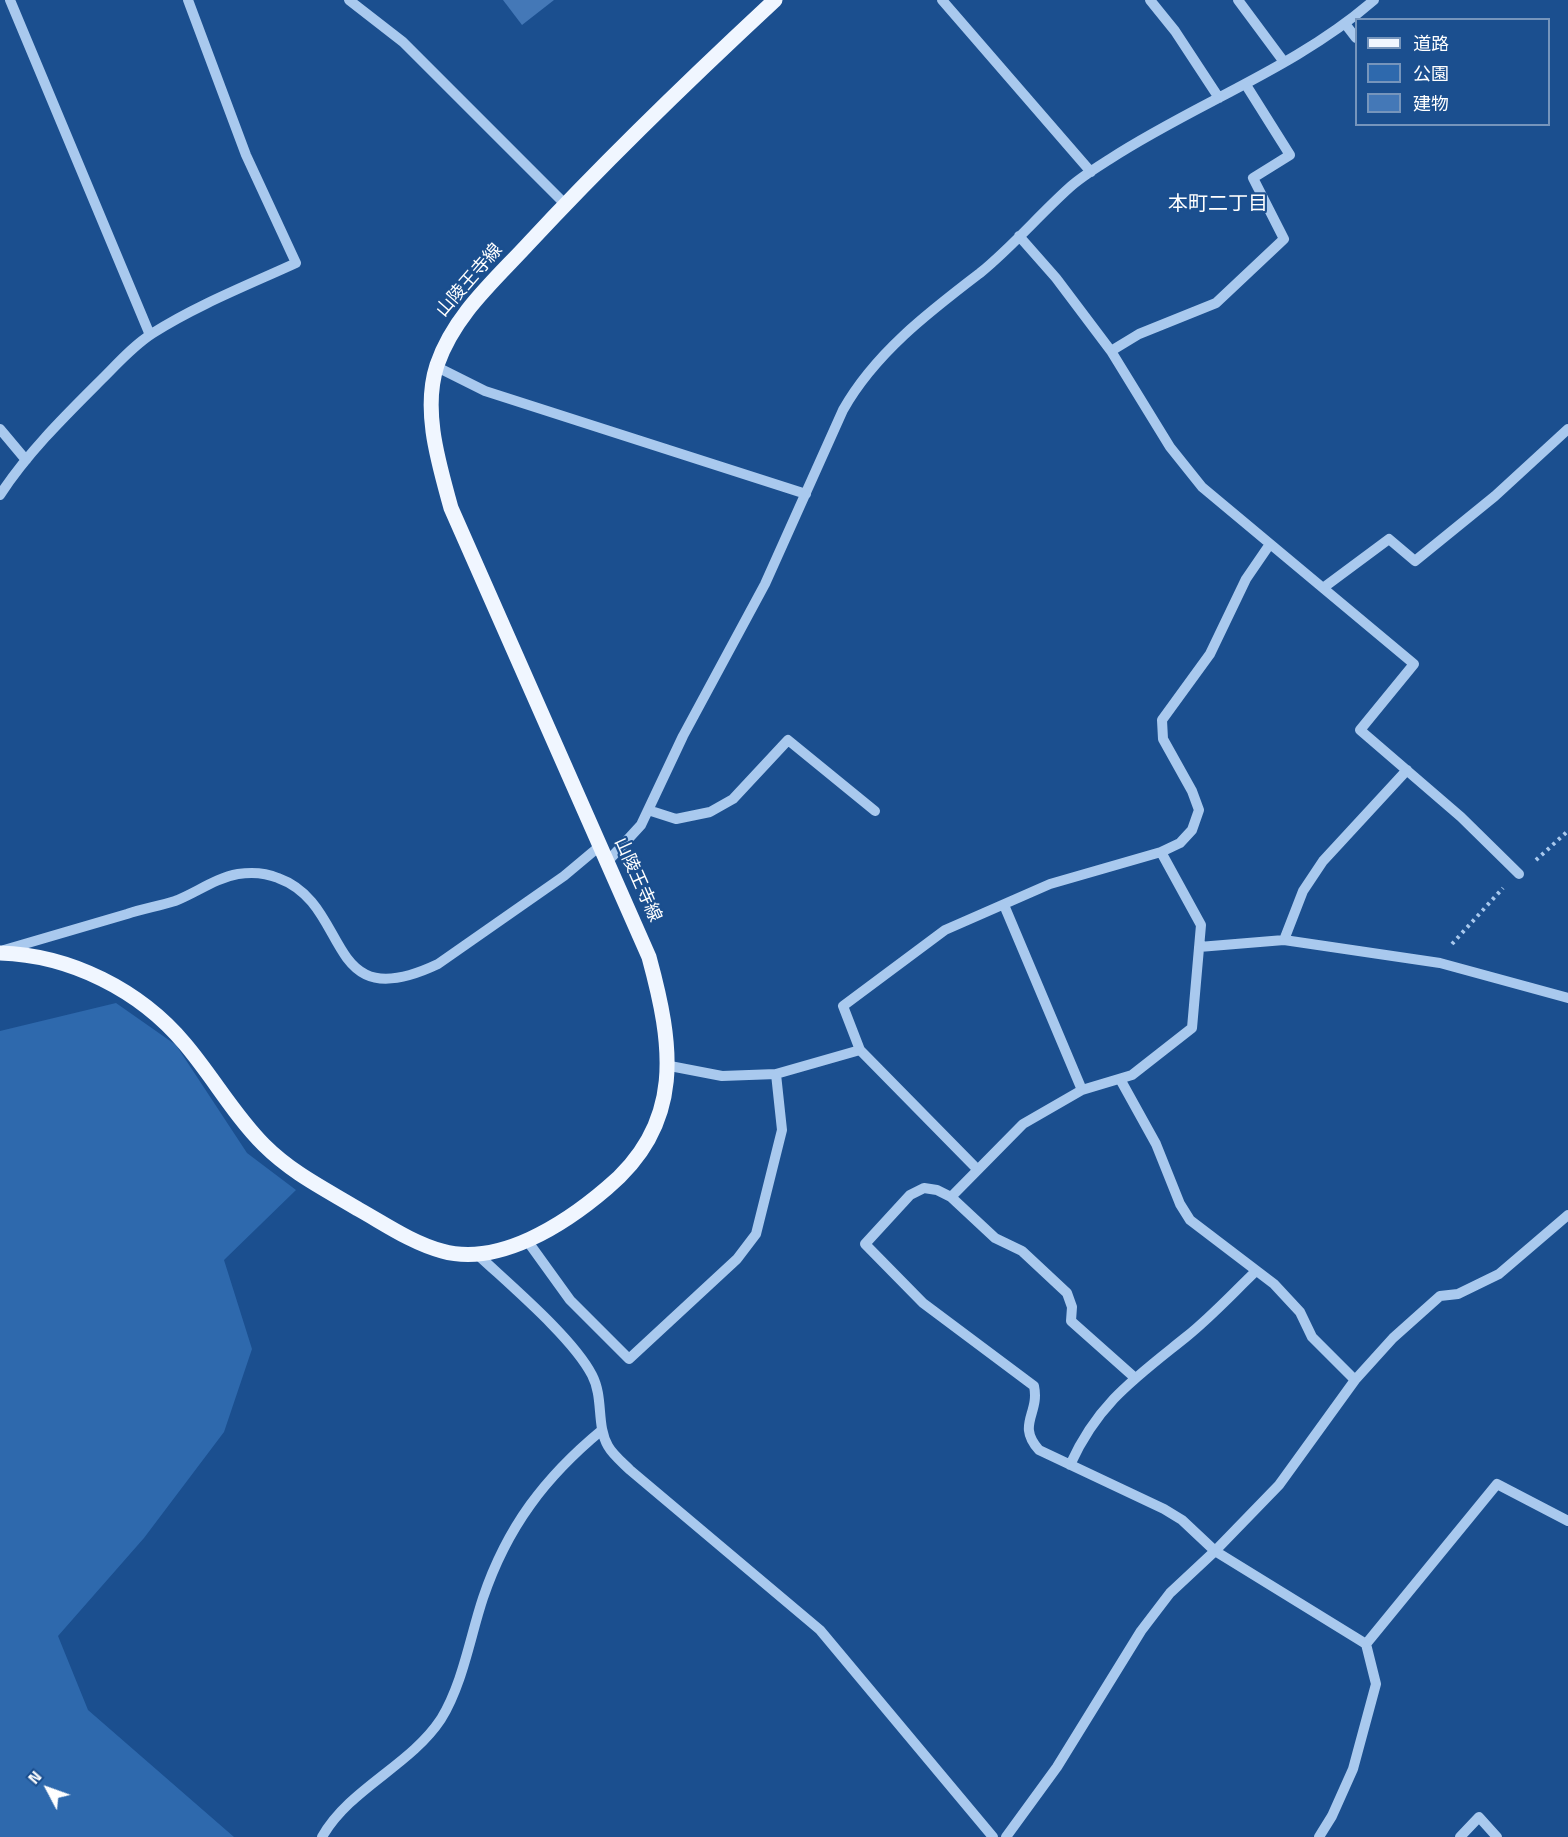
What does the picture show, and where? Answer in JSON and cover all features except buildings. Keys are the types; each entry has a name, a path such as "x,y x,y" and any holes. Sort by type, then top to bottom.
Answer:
{"main road":[{"name":"山陵王寺線","path":"0,952 31,954 79,968 130,995 157,1013 186,1044 247,1126 291,1170 415,1241 444,1252 478,1255 526,1239 589,1204 619,1178 648,1142 662,1111 670,1066 665,1013 649,957 451,508 439,465 432,422 437,367 450,335 467,310 566,204 699,70 776,0"}],"street":[{"path":"10,0 150,335"},
{"path":"0,495 26,460 91,390 150,335 183,315 296,263 246,155 188,0"},
{"path":"349,0 402,42 566,204"},
{"path":"942,0 1091,172"},
{"path":"1150,0 1175,32 1219,98"},
{"path":"1238,0 1284,62"},
{"path":"608,861 641,825 683,736 765,584 843,410 855,389 874,366 925,316 982,271 1071,186 1190,112 1246,85 1346,25 1374,0"},
{"path":"1346,25 1355,37"},
{"path":"1112,351 1138,334 1216,303 1284,239 1253,178 1290,155 1246,85"},
{"path":"1019,236 1056,278 1112,351 1170,447 1202,487 1414,664 1360,730 1461,817 1519,874"},
{"path":"437,367 485,391 806,494"},
{"path":"0,429 26,460"},
{"path":"1323,588 1389,539 1414,561 1495,496 1568,429"},
{"path":"977,1169 860,1050 843,1006 945,930 1050,884 1161,852 1180,843 1192,830 1199,810 1192,791 1164,739 1162,720 1210,654 1246,579 1270,544"},
{"path":"648,810 676,819 710,812 733,799 788,740 875,811"},
{"path":"1284,940 1303,891 1323,861 1407,770"},
{"path":"0,952 175,901 224,878 255,873 277,877 295,885 310,898 336,944 352,962 366,974 389,981 419,973 438,964 564,876 601,845"},
{"path":"951,1197 1023,1124 1082,1090 1132,1076 1192,1028 1201,925 1161,852"},
{"path":"1004,905 1082,1090"},
{"path":"1199,947 1284,940 1440,963 1568,998"},
{"path":"670,1066 722,1076 776,1074 860,1050"},
{"path":"526,1239 570,1300 629,1359 737,1259 756,1234 782,1130 776,1074"},
{"path":"1120,1079 1156,1144 1180,1203 1190,1220 1274,1284 1293,1305 1311,1337 1355,1380"},
{"path":"1134,1377 1071,1321 1072,1306 1067,1293 1022,1251 995,1238 951,1197 937,1190 924,1188 910,1195 865,1244 923,1303 1034,1386 1036,1397 1028,1427 1029,1439 1039,1450 1164,1509 1182,1520 1215,1551 1366,1644 1376,1684 1353,1769 1332,1816 1319,1837"},
{"path":"1006,1837 1025,1814 1057,1767 1141,1631 1170,1593 1215,1551 1279,1485 1355,1380 1393,1338 1440,1296 1458,1294 1499,1274 1566,1219"},
{"path":"478,1255 568,1343 592,1375 601,1401 602,1430 609,1447 630,1470 820,1630 993,1837"},
{"path":"1070,1465 1080,1442 1099,1415 1134,1377 1211,1316 1256,1271"},
{"path":"322,1837 330,1823 347,1806 419,1746 441,1719 455,1688 484,1596 523,1512 568,1459 602,1430"},
{"path":"1366,1644 1497,1484 1568,1521"},
{"path":"1460,1837 1479,1817 1497,1837"}],"path":[{"path":"1440,963 1453,943 1519,874 1568,831"}],"green space":[{"path":"116,1003 176,1045 247,1153 296,1190 224,1260 252,1349 224,1432 144,1538 58,1636 88,1710 234,1837 0,1837 0,1031"}],"district":[{"name":"本町二丁目","path":"1218,205"}]}
